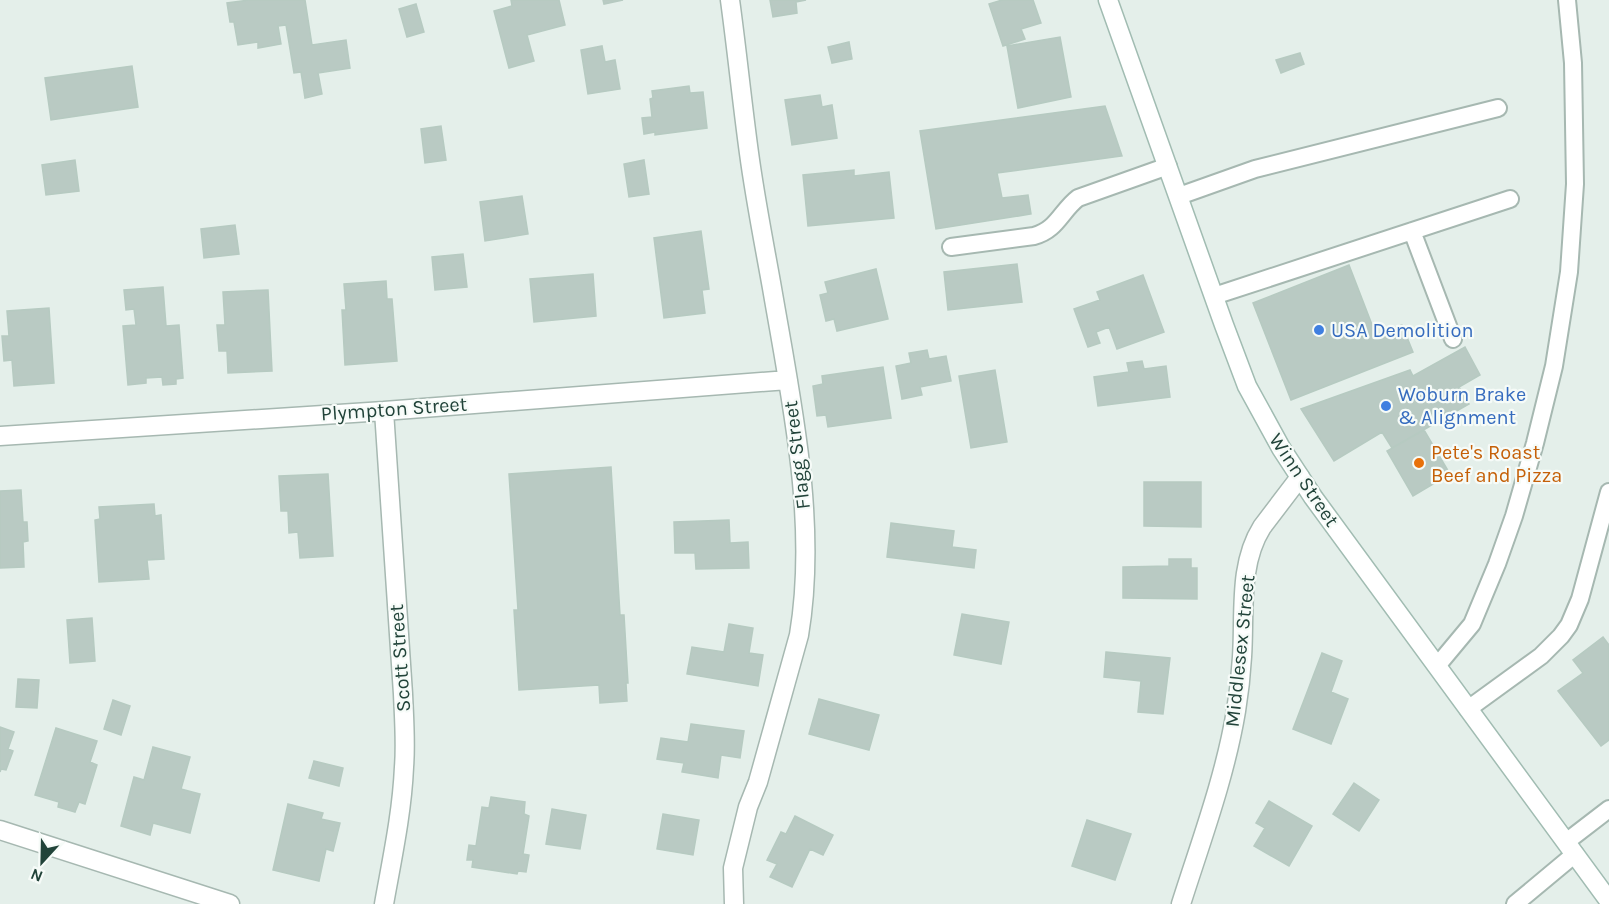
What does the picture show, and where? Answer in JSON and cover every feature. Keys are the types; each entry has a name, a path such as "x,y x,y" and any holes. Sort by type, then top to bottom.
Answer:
{"street":[{"name":"Flagg Street","path":"730,0 749,155 788,380 805,524 803,614 793,661 758,782 748,807 733,868 734,904"},
{"name":"Winn Street","path":"1108,0 1248,386 1281,448 1609,901"},
{"name":"Plympton Street","path":"0,436 384,411 788,380"},
{"name":"Scott Street","path":"384,411 405,731 400,803 384,904"},
{"name":"Middlesex Street","path":"1181,904 1225,762 1233,727 1240,682 1244,589 1250,554 1259,531 1300,477"},
{"path":"0,830 230,904"}],"lane":[{"path":"1437,666 1472,624 1497,564 1536,443 1554,366 1569,272 1575,184 1573,63 1567,0"},
{"path":"1179,196 1255,169 1498,108"},
{"path":"951,247 1035,237 1050,230 1078,198 1168,166"},
{"path":"1214,296 1510,199"},
{"path":"1412,231 1453,339"},
{"path":"1468,709 1541,656 1562,636 1580,599 1609,492"},
{"path":"1515,904 1533,898 1570,848 1609,809"}],"building":[{"path":"249,0 305,0 312,45 346,40 350,68 318,73 322,94 305,98 301,72 294,73 286,25 278,26 281,44 258,48 258,42 238,45 234,22 230,22 227,3"},
{"path":"511,0 559,0 565,25 527,35 534,61 509,68 494,11 512,6"},
{"path":"603,0 623,0 604,4"},
{"path":"770,0 806,0 796,2 797,13 773,17"},
{"path":"1002,0 1033,0 1041,23 1021,29 1025,39 1003,46 989,4"},
{"path":"416,4 424,32 407,37 399,9"},
{"path":"1060,37 1071,97 1018,108 1007,46"},
{"path":"849,42 852,59 832,63 828,47"},
{"path":"602,46 605,62 615,60 620,89 588,94 581,50"},
{"path":"1300,53 1304,64 1281,73 1276,60"},
{"path":"132,66 138,107 51,120 45,78"},
{"path":"689,86 690,93 703,92 707,128 655,135 655,132 644,134 642,118 652,117 650,99 653,98 652,91"},
{"path":"820,95 822,107 832,105 837,138 792,145 785,100"},
{"path":"1105,106 1122,156 997,173 1002,198 1028,195 1031,214 936,229 920,131"},
{"path":"441,126 446,160 425,163 421,129"},
{"path":"75,160 79,191 46,195 42,165"},
{"path":"644,160 649,194 629,197 624,164"},
{"path":"854,170 854,176 889,172 894,218 808,226 803,175"},
{"path":"522,196 528,234 485,241 480,202"},
{"path":"235,225 239,254 204,258 201,229"},
{"path":"701,231 709,289 702,290 705,313 664,318 654,238"},
{"path":"463,254 467,287 435,290 432,257"},
{"path":"1017,264 1022,302 948,310 944,272"},
{"name":"USA Demolition","path":"1349,265 1376,335 1402,325 1413,352 1291,400 1253,303"},
{"path":"876,269 888,319 837,331 834,319 826,321 820,295 828,293 825,282"},
{"path":"593,274 596,316 534,322 530,279"},
{"path":"1143,275 1164,332 1117,349 1109,327 1096,332 1100,343 1088,347 1074,309 1100,300 1097,292"},
{"path":"386,281 387,299 392,299 397,361 345,365 342,310 346,310 344,284"},
{"path":"163,287 166,326 179,325 183,378 176,379 176,384 163,385 162,377 146,378 146,383 128,385 123,326 136,325 134,309 126,310 124,290"},
{"path":"268,290 272,371 228,373 227,351 219,351 217,325 225,325 223,292"},
{"path":"49,308 54,383 14,386 12,360 4,361 2,336 9,336 7,311"},
{"name":"Woburn Brake & Alignment","path":"1465,347 1480,375 1459,387 1469,404 1392,448 1382,432 1334,461 1301,409 1410,370 1413,376"},
{"path":"927,350 929,359 946,356 951,381 920,387 922,395 902,399 896,366 911,363 909,353"},
{"path":"1142,361 1144,369 1166,366 1170,397 1098,406 1094,377 1129,372 1127,363"},
{"path":"883,367 891,418 828,427 826,415 817,416 813,386 823,384 822,376"},
{"path":"995,370 1007,442 971,448 959,376"},
{"name":"Pete's Roast Beef and Pizza","path":"1424,430 1450,474 1413,496 1387,451"},
{"path":"611,467 620,615 624,615 627,701 600,703 599,685 519,690 514,610 518,610 509,474"},
{"path":"328,474 333,556 300,558 298,532 289,533 288,511 281,511 279,476"},
{"path":"1144,482 1201,482 1201,527 1144,526"},
{"path":"21,490 23,522 27,522 28,541 23,542 24,567 0,568 0,491"},
{"path":"154,504 155,516 161,515 164,559 147,560 149,579 99,582 95,520 100,519 99,507"},
{"path":"729,520 730,543 748,542 749,568 696,569 695,553 675,553 674,522"},
{"path":"891,523 954,531 952,547 976,550 974,568 887,557"},
{"path":"1169,559 1191,559 1191,568 1197,568 1197,599 1123,598 1123,567 1169,566"},
{"path":"962,614 1009,622 1001,664 954,655"},
{"path":"92,618 95,661 70,663 67,620"},
{"path":"729,624 753,628 749,653 763,655 758,686 687,674 692,647 724,652"},
{"path":"1603,637 1609,645 1609,740 1601,746 1558,691 1583,673 1573,660"},
{"path":"1106,652 1170,658 1163,714 1138,712 1141,681 1104,677"},
{"path":"1322,653 1342,661 1331,692 1348,699 1331,744 1293,729"},
{"path":"18,679 39,680 37,708 16,707"},
{"path":"819,699 879,715 869,750 809,734"},
{"path":"113,700 130,706 121,735 104,729"},
{"path":"691,724 744,731 740,758 721,755 718,778 682,772 684,763 657,759 661,738 688,742"},
{"path":"0,727 14,732 8,749 13,751 6,770 1,769 0,772"},
{"path":"56,728 97,741 90,762 97,765 85,804 79,802 75,812 58,807 59,802 35,795"},
{"path":"153,747 190,757 181,789 200,794 190,833 153,823 150,835 121,826 134,777 144,780"},
{"path":"314,761 343,768 339,786 309,778"},
{"path":"1354,783 1379,800 1359,831 1333,814"},
{"path":"491,797 525,802 524,814 529,816 523,854 529,855 526,872 518,871 517,874 472,867 473,860 467,860 469,845 476,846 482,807 489,808"},
{"path":"1269,801 1312,826 1289,866 1254,846 1265,828 1256,823"},
{"path":"288,804 323,813 321,819 340,823 333,851 326,849 319,881 273,870"},
{"path":"552,809 586,815 580,849 546,844"},
{"path":"663,814 699,820 693,855 657,849"},
{"path":"795,816 833,835 823,855 810,849 792,887 770,877 777,864 767,860 781,832 786,834"},
{"path":"1087,820 1131,834 1115,880 1072,866"}],"place":[{"name":"USA Demolition","path":"1319,330"},
{"name":"Woburn Brake & Alignment","path":"1386,406"},
{"name":"Pete's Roast Beef and Pizza","path":"1419,463"}]}
